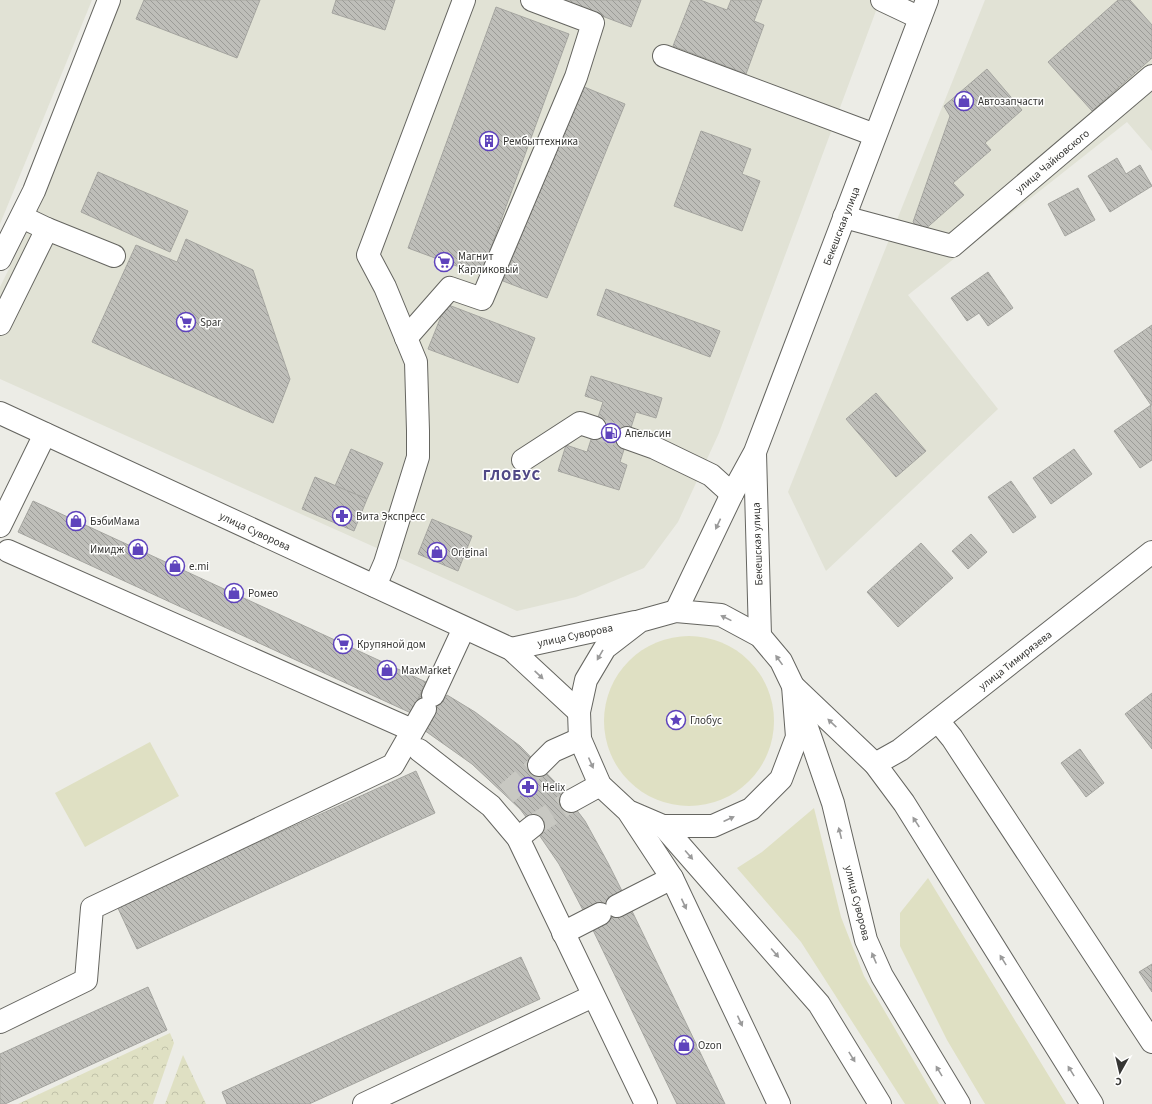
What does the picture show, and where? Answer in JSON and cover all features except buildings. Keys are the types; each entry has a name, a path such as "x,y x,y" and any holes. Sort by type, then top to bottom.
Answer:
{"main road":[{"path":"0,259 34,191 109,0"},
{"path":"375,586 385,562 418,457 418,431 416,362 385,287 368,254 464,0"},
{"path":"406,338 450,288 482,299 576,77 593,23 532,0"},
{"path":"882,0 923,9"},
{"name":"Бекешская улица","path":"676,611 732,494 755,452 923,9"},
{"path":"664,56 875,135"},
{"name":"улица Чайковского","path":"844,217 952,246 1152,76"},
{"path":"22,217 47,229 114,256"},
{"path":"0,324 47,229"},
{"name":"улица Суворова","path":"0,413 511,649 579,712"},
{"path":"523,460 580,423 595,428"},
{"path":"0,526 45,434"},
{"path":"627,438 655,448 711,475 732,494"},
{"name":"Бекешская улица","path":"755,452 760,636"},
{"name":"улица Тимирязева","path":"875,764 900,750 938,721 1152,552"},
{"path":"2,555 416,740 498,800 526,832 563,933 646,1104"},
{"path":"676,611 721,615 760,636 781,661 793,686 875,764 904,803 933,848 1092,1104"},
{"name":"улица Суворова","path":"511,649 640,621 676,611"},
{"path":"640,621 604,648 586,680 579,712 580,739 600,784 628,811 672,878 777,1103"},
{"path":"0,1022 86,980 92,908 393,765 416,740 429,702 464,628"},
{"path":"628,811 663,826 714,826 751,809 781,779 797,737 793,686"},
{"name":"улица Суворова","path":"793,686 833,803 866,940 882,976 959,1104"},
{"path":"938,721 952,738 1151,1039"},
{"path":"540,765 553,751 580,739"},
{"path":"571,801 600,784"},
{"path":"663,826 819,1004 880,1104"},
{"path":"563,933 672,878"},
{"path":"364,1104 593,996"}],"shaded area":[{"path":"0,0 92,0 0,224"},
{"path":"119,0 880,0 719,433 678,522 644,568 576,597 517,611 0,379 0,287 40,206"},
{"path":"985,0 1152,0 1152,151 1127,122 908,295 998,409 826,571 788,492"}],"green space":[{"path":"689,636 714,640 729,646 749,661 764,681 772,704 774,721 770,746 764,761 749,781 729,796 706,804 689,806 664,802 649,796 629,781 614,761 606,738 604,721 608,696 614,681 629,661 649,646 672,638"},
{"path":"150,742 179,796 85,847 55,793"},
{"path":"814,808 841,917 864,976 939,1104 905,1104 801,942 737,868 762,852"},
{"path":"928,878 1066,1104 985,1104 947,1040 900,946 900,913"},
{"path":"170,1033 174,1043 153,1104 18,1104"},
{"path":"183,1055 206,1104 165,1104"}],"tunnel":[{"path":"595,428 627,438"},
{"path":"506,794 539,765"},
{"path":"533,826 571,801"}],"place":[{"name":"Автозапчасти","path":"964,101"},
{"name":"Рембыттехника","path":"489,141"},
{"name":"Магнит Карликовый","path":"444,262"},
{"name":"Spar","path":"186,322"},
{"name":"Апельсин","path":"611,433"},
{"name":"Вита Экспресс","path":"342,516"},
{"name":"БэбиМама","path":"76,521"},
{"name":"Имидж","path":"138,549"},
{"name":"Original","path":"437,552"},
{"name":"e.mi","path":"175,566"},
{"name":"Ромео","path":"234,593"},
{"name":"Крупяной дом","path":"343,644"},
{"name":"MaxMarket","path":"387,670"},
{"name":"Глобус","path":"676,720"},
{"name":"Helix","path":"528,787"},
{"name":"Ozon","path":"684,1045"}],"district":[{"name":"ГЛОБУС","path":"512,475"}]}
